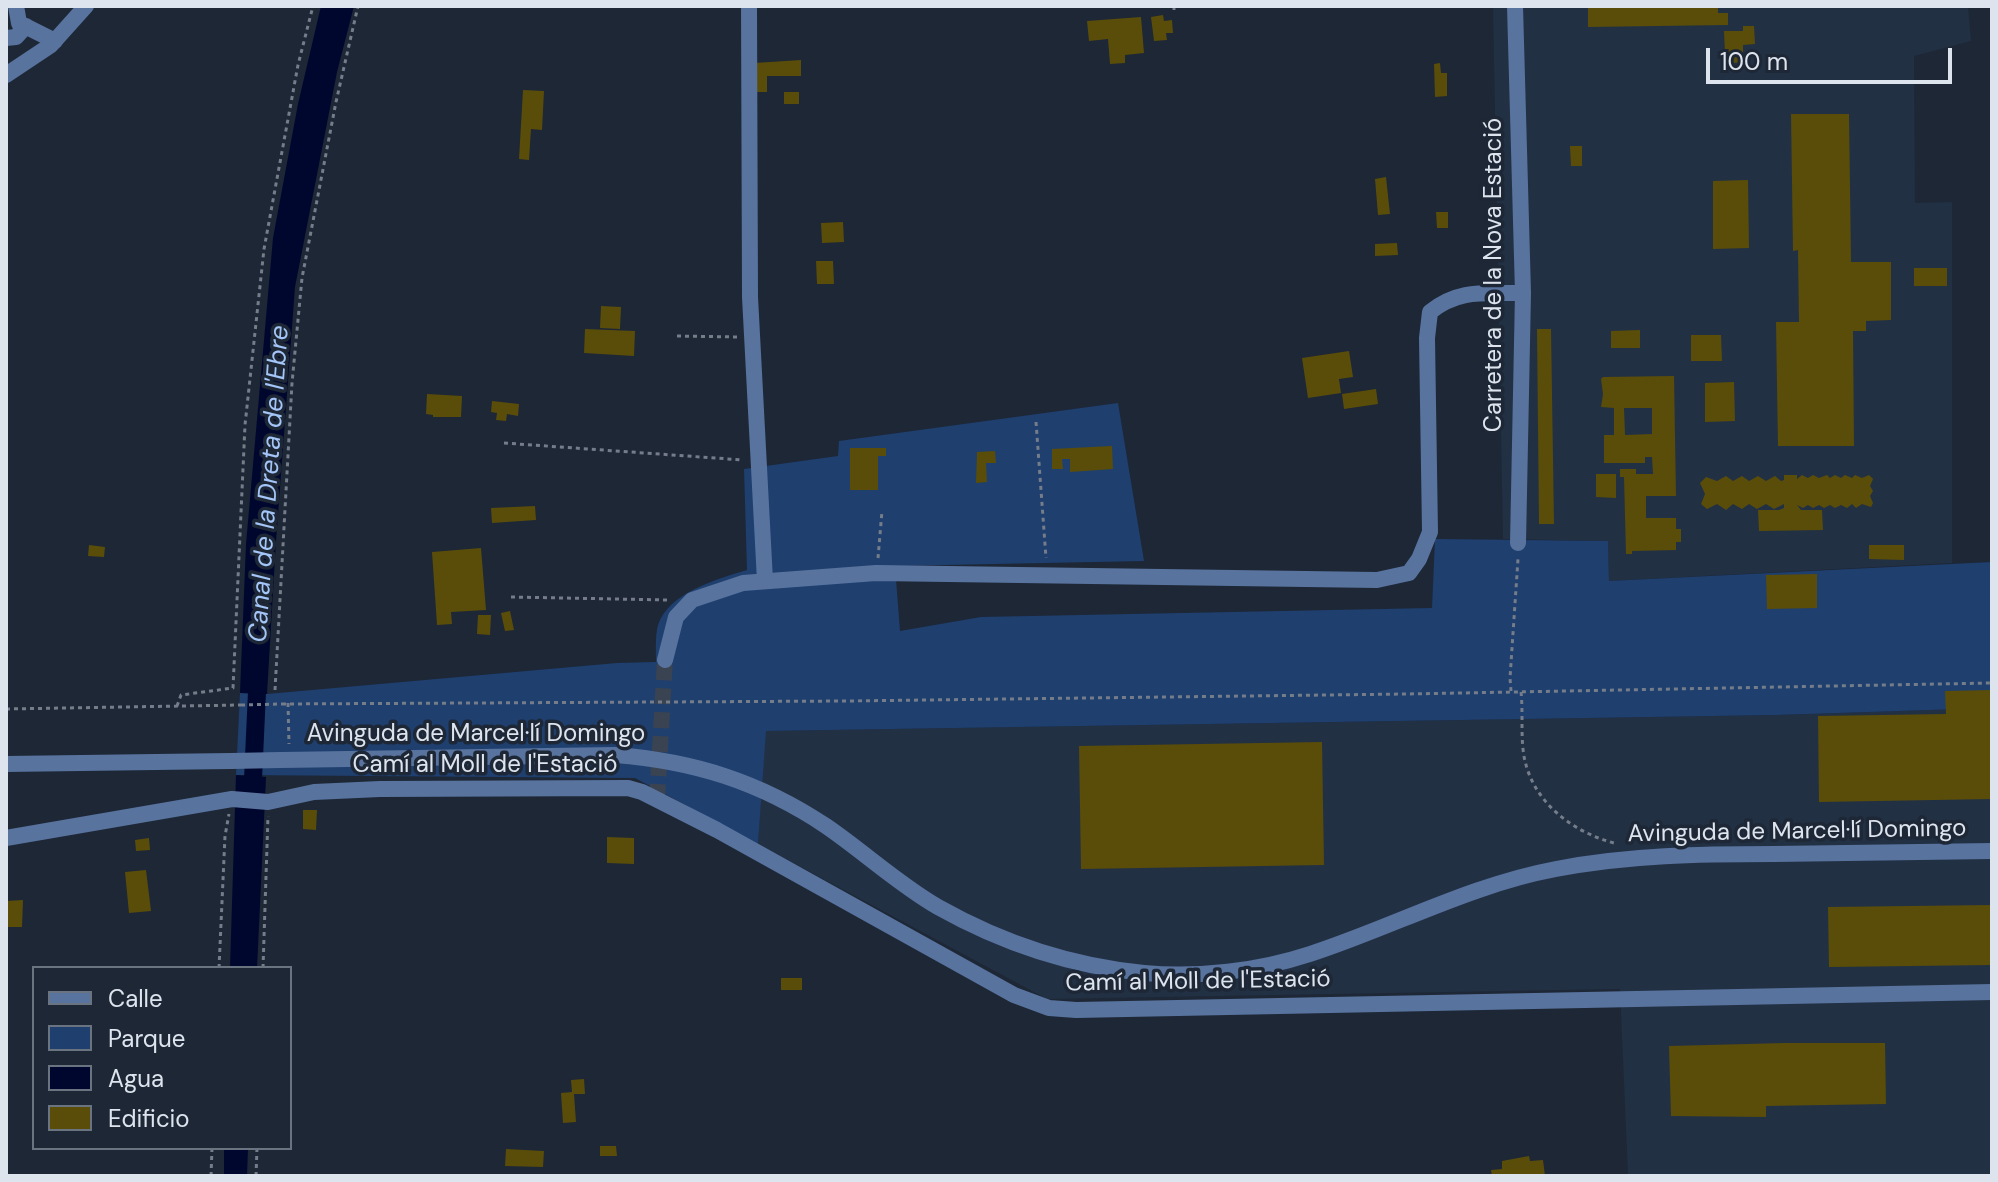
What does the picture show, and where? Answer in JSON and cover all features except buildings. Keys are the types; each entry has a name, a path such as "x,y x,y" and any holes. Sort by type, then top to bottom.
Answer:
{"street":[{"path":"16,6 19,23 55,41"},
{"path":"6,75 55,41 86,6"},
{"path":"749,6 748,125 753,338 765,581"},
{"name":"Carretera de la Nova Estació","path":"1515,6 1523,293 1518,543"},
{"path":"6,38 16,37 26,26"},
{"path":"665,660 676,617 692,600 743,583 876,573 1377,580 1409,573 1419,559 1430,532 1427,338 1430,312 1445,300 1462,294 1523,293"},
{"name":"Avinguda de Marcel·lí Domingo","path":"6,764 615,755 663,759 705,769 783,800 827,827 937,906 1027,949 1086,965 1187,976 1252,968 1306,956 1500,881 1558,868 1626,858 1703,854 1992,851"},
{"name":"Camí al Moll de l'Estació","path":"6,838 232,799 268,802 314,792 628,788 717,830 1014,995 1049,1008 1076,1010 1992,992"}],"path":[{"path":"177,706 181,695 233,688 245,425 264,249 298,65 313,6"},
{"path":"275,690 292,383 302,278 358,6"},
{"path":"1174,6 1174,13"},
{"path":"677,336 753,338"},
{"path":"1036,422 1047,574"},
{"path":"504,443 759,461"},
{"path":"876,573 882,511"},
{"path":"1512,692 1510,678 1518,543"},
{"path":"511,597 692,600"},
{"path":"6,709 288,703 832,701 1521,692 1992,683"},
{"path":"1521,692 1523,747 1532,782 1549,806 1593,838 1625,846 1626,858"},
{"path":"285,760 288,703"},
{"path":"219,966 225,836 232,799"},
{"path":"263,966 268,802"},
{"path":"211,1176 212,1150"},
{"path":"256,1176 257,1150"}],"shaded area":[{"path":"1493,6 1968,6 1971,41 1914,56 1915,203 1952,202 1952,563 1609,581 1608,541 1503,539"},
{"path":"1992,708 1992,1176 1628,1176 1620,989 1047,999 758,844 765,731 1776,715"}],"green space":[{"path":"1118,403 1144,561 895,566 900,631 981,617 1432,608 1435,539 1608,541 1609,581 1992,562 1992,708 1776,715 766,731 758,844 635,778 236,775 240,693 267,694 656,662 658,625 672,604 696,588 747,570 744,469 838,456 839,441"}],"water":[{"path":"321,6 354,6 337,72 295,287 267,694 240,693 246,544 273,238 298,104"},
{"path":"236,775 266,777 257,966 230,966"},
{"path":"224,1150 248,1150 247,1176 224,1176"}],"waterway":[{"name":"Canal de la Dreta de l'Ebre","path":"252,801 258,670"}],"tunnel":[{"path":"657,800 665,660"}]}
